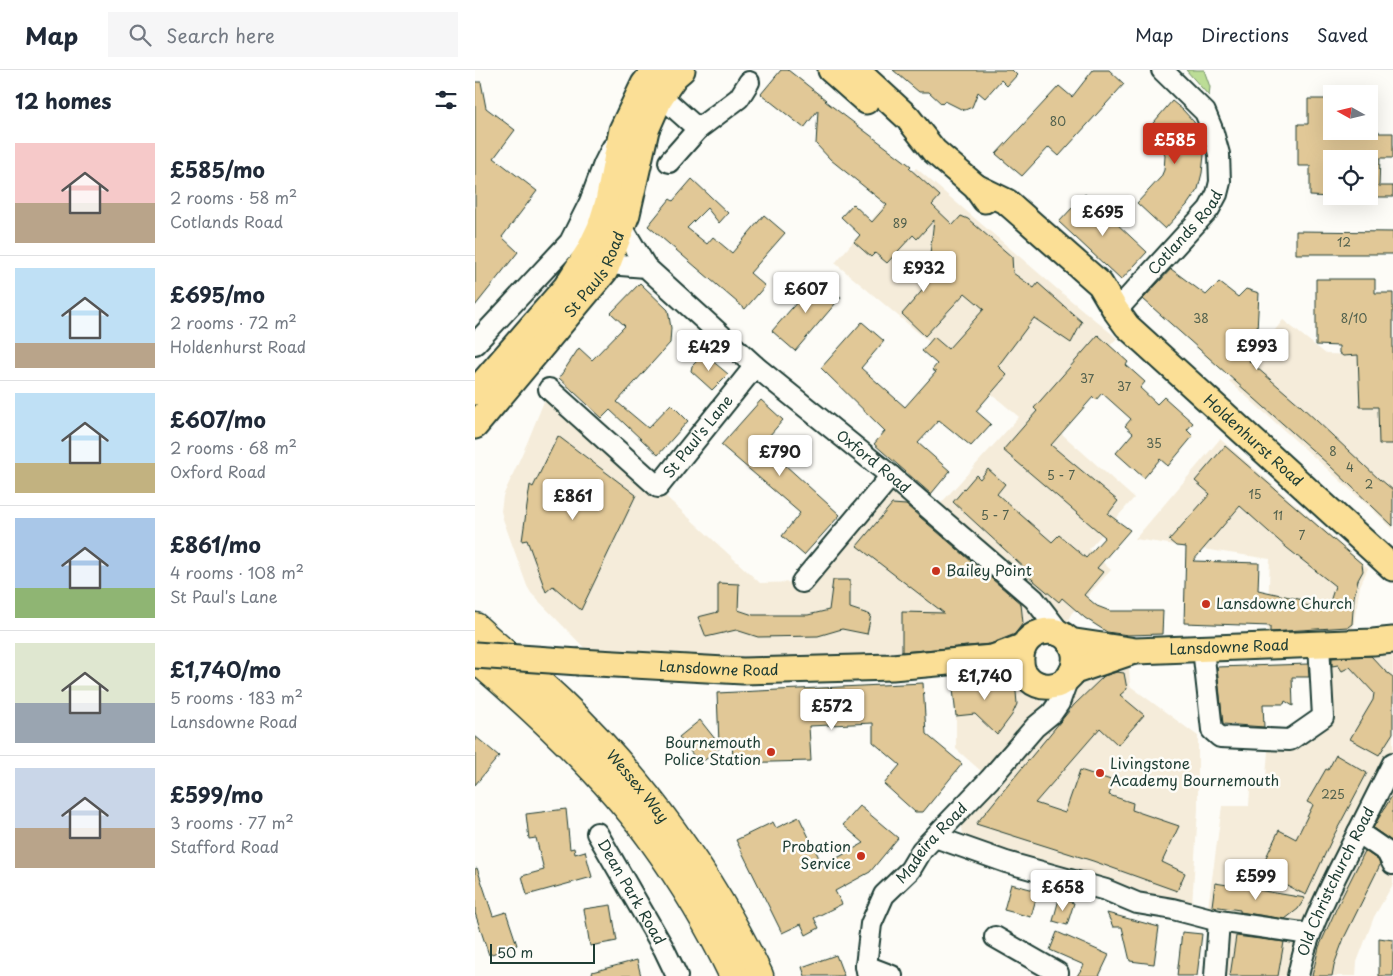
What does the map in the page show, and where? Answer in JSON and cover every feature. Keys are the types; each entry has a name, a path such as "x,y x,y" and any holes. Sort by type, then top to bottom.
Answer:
{"highway":[{"name":"Wessex Way","path":"475,627 561,703 624,768 704,879 759,976"},
{"name":"Wessex Way","path":"475,657 562,739 627,807 652,838 691,896 717,941 734,976"}],"main road":[{"name":"St Pauls Road","path":"475,392 566,287 589,251 600,228 608,202 622,130 644,84 655,70"},
{"name":"St Pauls Road","path":"475,426 605,271 627,214 646,130 661,96 675,76 682,70"},
{"name":"Holdenhurst Road","path":"831,70 899,132 934,151"},
{"name":"Holdenhurst Road","path":"856,70 908,118 934,151 976,187 995,215 1089,296 1115,311 1127,326 1393,568"},
{"name":"Lansdowne Road","path":"1321,644 1359,632 1393,626"},
{"path":"993,658 1026,675 1036,684 1053,686 1061,683 1070,675 1076,656 1065,637 1052,631 1043,631 1035,634 1025,643 1020,655 1026,675"},
{"name":"Lansdowne Road","path":"1065,637 1136,651 1393,640"},
{"name":"Lansdowne Road","path":"475,657 743,671 893,667 993,658 1025,643"},
{"name":"Lansdowne Road","path":"1070,675 1136,651"}],"street":[{"name":"Cotlands Road","path":"1115,311 1209,209 1217,194 1220,182 1219,154 1205,112 1162,70"},
{"path":"669,162 698,129 739,98 749,82"},
{"path":"661,96 698,129"},
{"path":"475,344 570,242 590,202 604,164 622,130"},
{"name":"Oxford Road","path":"622,227 646,267 755,366 891,476 1034,599 1065,637"},
{"path":"608,264 646,267"},
{"name":"St Paul's Lane","path":"549,389 657,487 755,366"},
{"path":"802,582 891,476"},
{"path":"1025,643 1037,620 1034,599"},
{"path":"1203,649 1212,730 1220,737 1290,740 1323,717 1321,644"},
{"name":"Madeira Road","path":"1026,675 1042,693 1042,707 1035,727"},
{"name":"Madeira Road","path":"867,971 871,924 883,895 910,870 922,850 990,779 1035,727 1052,713 1059,703 1070,675"},
{"name":"Old Christchurch Road","path":"1298,976 1309,934 1357,832 1393,763"},
{"path":"1357,832 1387,852 1393,864"},
{"name":"Dean Park Road","path":"597,833 664,949 677,976"},
{"path":"935,836 1006,862 1106,890 1137,903 1173,909 1219,921 1309,934"},
{"path":"1215,976 1219,921"},
{"path":"995,937 1044,971"},
{"path":"867,971 892,976"}],"shaded area":[{"path":"916,168 1117,338 1044,418 1134,498 1089,549 1111,570 1071,614 1061,634 1034,600 1037,620 1028,639 1042,693 1042,707 1035,727 990,779 956,749 956,716 952,680 955,662 600,664 531,593 501,511 503,496 549,389 760,583 802,582 891,476 933,512 1019,417 835,263"},
{"path":"1246,289 1259,293 1257,331 1267,340 1283,320 1326,354 1393,356 1393,529 1229,381 1232,379 1194,345"},
{"path":"1220,439 1368,568 1360,586 1353,629 1267,635 1270,559 1135,539"},
{"path":"1393,644 1393,884 1374,917 1357,962 1356,976 1224,976 1227,913 1208,908 1222,806 1249,806 1250,789 1265,789 1268,751 1290,751 1328,724 1321,649"},
{"name":"Livingstone Academy Bournemouth","path":"1102,667 1129,668 1130,686 1198,736 1198,809 1192,906 964,840 961,822 1080,677"}],"green space":[{"path":"1186,70 1204,70 1210,87 1209,96"}],"building":[{"path":"781,70 788,70 825,101 911,166 909,168 940,196 932,205 953,225 961,216 968,219 1012,257 1013,273 1034,288 1038,283 1082,322 1071,343 1034,318 998,366 1007,375 976,411 991,424 971,446 939,420 918,443 950,471 931,494 874,444 885,431 821,368 862,322 884,341 861,368 905,407 936,372 932,370 937,364 922,351 934,337 948,349 984,309 965,293 925,336 902,314 939,271 929,263 934,220 917,239 913,235 887,263 875,253 871,257 854,242 860,235 841,217 853,204 872,222 887,205 831,160 816,144 818,110 804,128 761,94"},
{"path":"893,70 1012,70 1017,75 1007,86 1001,80 985,98 978,92 972,107 965,110 945,101 942,104 929,92 919,92"},
{"path":"1093,70 1109,70 1124,84 1059,156 1049,147 1022,176 996,154 1059,86 1072,97"},
{"path":"475,82 481,82 486,108 515,130 494,158 537,191 502,237 518,252 475,306"},
{"path":"1308,99 1323,99 1323,140 1378,140 1378,131 1379,133 1393,133 1393,158 1380,158 1379,186 1393,186 1393,197 1378,197 1378,150 1323,150 1323,197 1310,196 1310,166 1298,166 1298,124 1308,124"},
{"path":"1172,101 1194,122 1202,138 1204,155 1198,189 1187,205 1165,229 1137,203 1161,177 1164,170 1165,156 1163,148 1148,129"},
{"path":"692,179 728,213 719,223 707,208 687,228 707,244 713,237 732,253 764,215 785,233 750,273 765,286 745,309 648,226 670,199 673,201"},
{"path":"1085,194 1147,252 1121,280 1059,222"},
{"path":"1296,231 1393,232 1393,254 1296,254"},
{"path":"1171,269 1206,295 1219,282 1238,297 1246,289 1259,293 1257,331 1267,340 1249,361 1393,490 1393,526 1329,465 1143,299"},
{"path":"818,278 841,297 795,351 772,331"},
{"path":"1316,279 1375,279 1375,293 1393,293 1393,444 1379,444 1378,407 1360,407 1358,355 1343,356 1339,353 1339,346 1316,345"},
{"path":"640,283 668,310 671,328 670,343 617,402 648,428 671,404 688,421 658,455 610,410 602,418 559,378 579,348 592,360 625,326 611,313"},
{"path":"1098,335 1128,362 1126,365 1145,382 1140,388 1157,404 1164,397 1193,423 1187,430 1193,436 1168,466 1160,459 1144,478 1116,453 1133,433 1125,426 1131,419 1102,393 1096,400 1093,397 1051,445 1118,501 1108,514 1130,530 1097,568 1103,572 1084,595 1097,606 1110,611 1163,611 1162,634 1128,635 1107,632 1085,618 1062,598 1059,602 1026,574 1028,571 953,502 976,475 980,479 988,469 1005,484 997,494 1052,542 1059,535 1086,558 1105,537 1003,450 1037,411 1034,408"},
{"path":"704,354 728,374 712,390 691,371 692,366"},
{"path":"761,400 783,420 762,444 840,515 804,555 782,536 800,513 721,445"},
{"path":"558,436 636,495 581,610 553,586 546,592 527,540 522,541 530,485 533,487"},
{"path":"1225,446 1362,564 1363,571 1358,580 1354,597 1352,624 1348,627 1270,632 1270,626 1184,623 1186,547 1176,546 1169,540 1210,494 1195,481","holes":["1240,506 1287,548 1335,586 1328,608 1303,605 1303,600 1258,590 1259,563 1193,561"]},
{"name":"Bailey Point","path":"892,504 906,505 1021,604 1023,623 1015,634 990,644 902,652 902,612 944,613 857,546"},
{"path":"833,580 850,580 850,608 871,615 867,634 842,629 818,636 758,637 736,630 706,637 698,617 718,612 718,583 739,584 738,610 753,615 808,615 829,610"},
{"path":"1371,656 1393,677 1393,733 1379,755 1350,739 1373,700 1374,693 1350,667 1342,671 1338,665 1332,666 1332,658"},
{"path":"1308,664 1309,677 1292,677 1293,706 1285,701 1284,704 1263,704 1264,727 1223,724 1217,667"},
{"path":"1117,672 1124,673 1127,689 1120,695 1144,715 1118,745 1100,728 1035,803 1065,813 1080,770 1114,781 1109,795 1133,803 1132,810 1179,826 1162,862 1185,873 1177,891 1093,861 976,824 1074,705 1104,676"},
{"path":"988,677 1008,683 1016,692 1017,704 1012,715 997,735 975,714 956,716 952,680"},
{"name":"Bournemouth Police Station","path":"923,683 926,734 962,764 923,812 915,812 884,784 900,765 873,742 873,723 809,726 811,761 733,763 732,738 700,764 679,737 700,720 719,744 717,693"},
{"path":"475,736 499,756 475,785"},
{"path":"1336,755 1367,773 1333,837 1306,895 1259,872 1279,830 1296,839 1313,805 1307,802"},
{"path":"1393,794 1393,842 1373,828"},
{"path":"860,806 898,838 870,872 835,891 842,904 814,918 819,928 806,935 801,924 782,933 736,840 773,822 776,828 799,817 823,866 864,843 843,825"},
{"path":"566,809 570,849 574,848 575,854 585,851 592,877 527,895 522,876 544,870 536,838 529,839 526,814"},
{"path":"1365,851 1378,860 1380,865 1344,938 1332,976 1312,976 1319,947"},
{"path":"477,868 493,916 506,912 517,945 489,955 475,913 475,869"},
{"path":"1215,883 1305,898 1298,909 1285,919 1240,912 1240,910 1212,906"},
{"path":"1011,884 1038,891 1031,917 1004,910"},
{"path":"1059,899 1074,903 1067,925 1053,921"},
{"path":"611,905 617,941 590,946 584,909"},
{"path":"1107,913 1159,927 1154,964 1130,961 1122,927 1113,927"},
{"path":"1057,932 1109,955 1099,976 1077,976 1084,965 1050,950"},
{"path":"1182,932 1202,934 1197,976 1177,976"},
{"path":"1236,936 1284,942 1278,976 1230,976"},
{"path":"1379,938 1393,940 1393,976 1379,976"},
{"path":"836,955 844,976 805,976 802,967"},
{"path":"637,960 641,976 593,976 592,972"}],"place":[{"name":"Bailey Point","path":"936,571"},
{"name":"Lansdowne Church","path":"1206,604"},
{"name":"Bournemouth Police Station","path":"771,752"},
{"name":"Livingstone Academy Bournemouth","path":"1100,773"},
{"name":"Probation Service","path":"861,856"}]}
